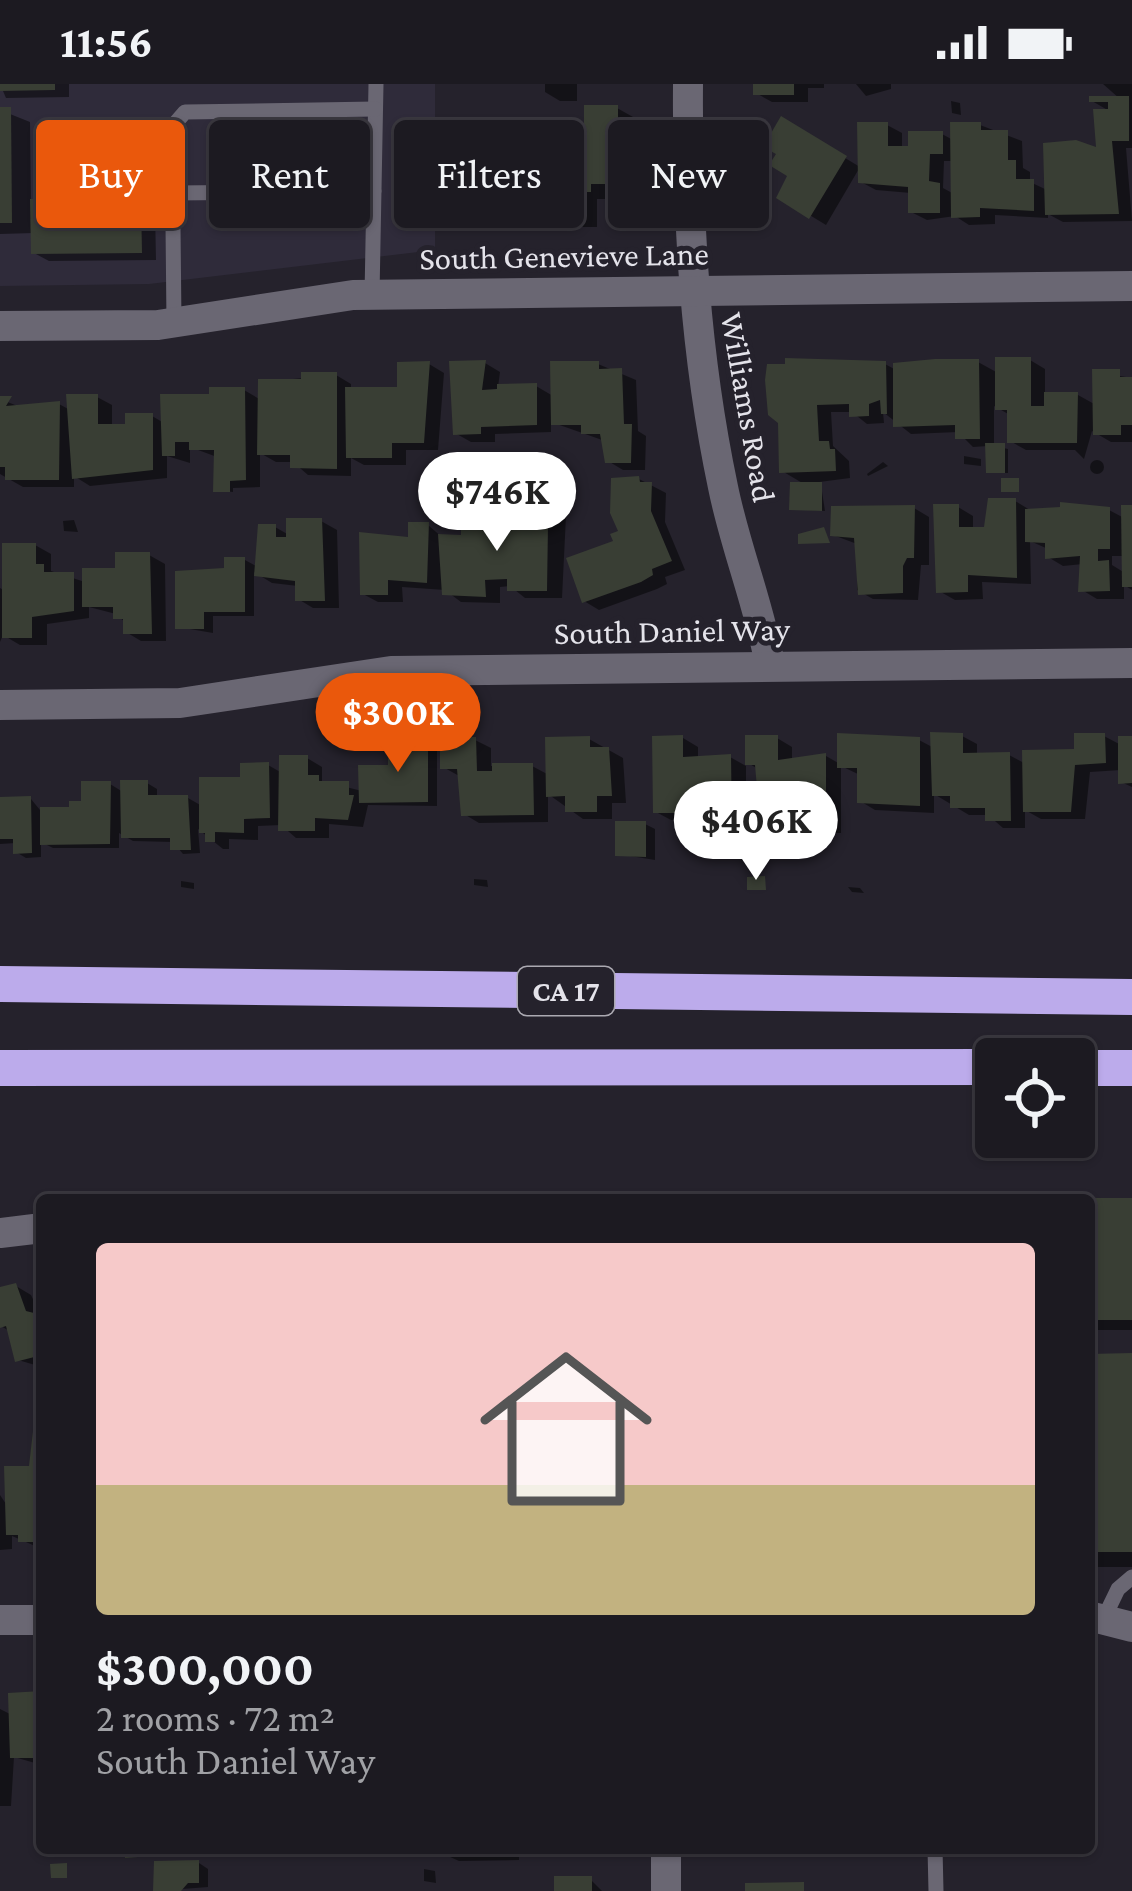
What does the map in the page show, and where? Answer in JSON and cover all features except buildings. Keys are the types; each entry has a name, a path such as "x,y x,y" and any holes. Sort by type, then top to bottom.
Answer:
{"highway":[{"name":"CA 17","path":"0,984 1132,997"},
{"path":"0,1068 975,1067"},
{"path":"1095,1068 1132,1068"}],"street":[{"name":"Williams Road","path":"688,84 694,288 724,492 770,665"},
{"name":"South Genevieve Lane","path":"0,326 174,322 372,295 1132,286"},
{"name":"South Daniel Way","path":"0,705 180,703 391,670 1132,663"},
{"path":"0,1233 36,1229"},
{"path":"0,1620 36,1620"},
{"path":"666,1854 666,1891"}],"lane":[{"path":"372,295 376,84"},
{"path":"178,120 184,112 375,109"},
{"path":"185,193 374,191"},
{"path":"173,228 174,322"},
{"path":"1108,1620 1118,1589 1132,1577"},
{"path":"935,1854 935,1891"}],"shaded area":[{"path":"0,84 435,84 435,120 394,120 394,228 435,228 435,250 149,284 0,286"},
{"path":"505,488 517,498 514,514 498,517 467,507 470,491"}]}
